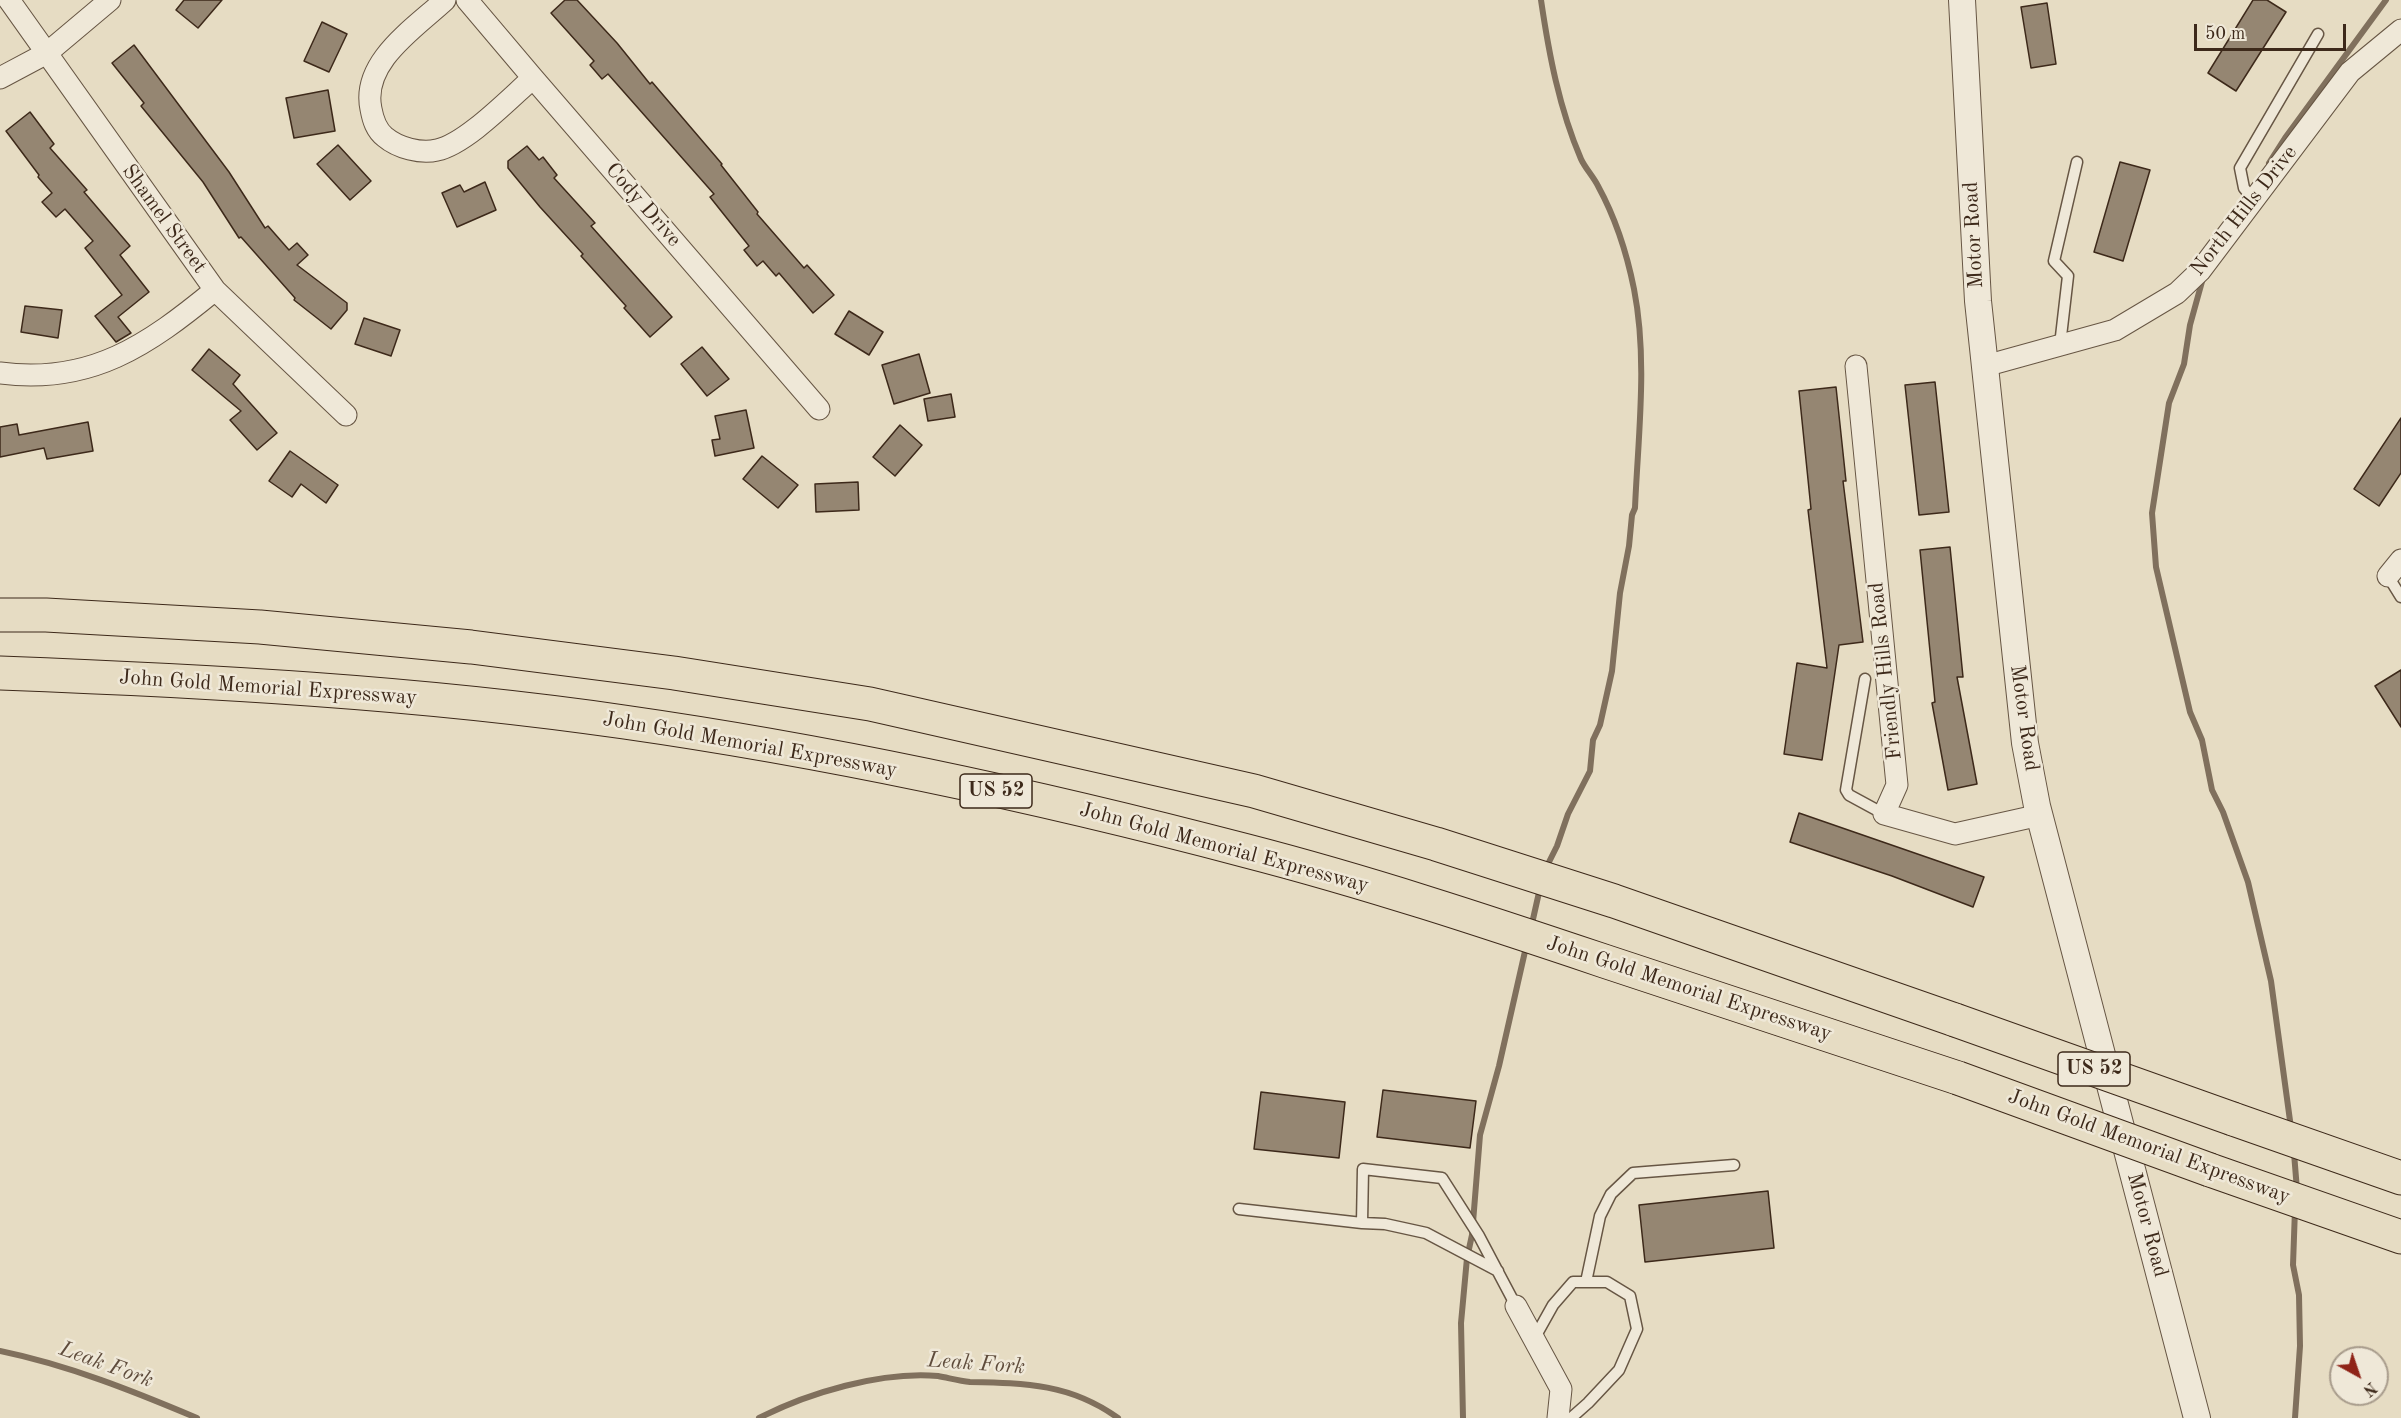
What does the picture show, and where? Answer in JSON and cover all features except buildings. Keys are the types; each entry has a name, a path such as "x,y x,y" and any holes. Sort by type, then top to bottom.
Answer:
{"highway":[{"name":"US 52","path":"0,615 46,615 260,627 471,647 674,673 870,704 1254,791 1436,844 1625,905 2401,1178"},
{"name":"John Gold Memorial Expressway","path":"0,673 186,680 418,698 623,722 883,767 1046,801 1239,849 1430,903 1958,1078 2401,1237"}],"street":[{"name":"Shamel Street","path":"9,0 215,290 346,415"},
{"path":"0,78 47,54 110,0"},
{"path":"445,0 396,45 382,61 371,80 369,100 373,120 382,135 408,148 437,150 453,144 475,129 533,78"},
{"name":"Cody Drive","path":"467,0 819,409"},
{"name":"Motor Road","path":"1962,0 1977,290 2025,743 2040,815 2197,1418"},
{"name":"North Hills Drive","path":"1985,366 2115,330 2177,293 2200,271 2350,72 2401,30"},
{"path":"0,374 44,375 107,362 133,351 172,326 215,290"},
{"name":"Friendly Hills Road","path":"1856,366 1897,785 1884,814"},
{"path":"1884,814 1955,834 2040,815"},
{"path":"1516,1306 1561,1389 1557,1418"}],"lane":[{"path":"2254,200 2244,188 2240,168 2318,34"},
{"path":"2060,345 2068,276 2054,261 2077,162"},
{"path":"2395,568 2401,597"},
{"path":"1865,680 1846,790 1849,795 1884,814"},
{"path":"1586,1282 1600,1216 1611,1194 1633,1173 1734,1164"},
{"path":"1362,1223 1363,1169 1442,1178 1479,1236 1516,1306"},
{"path":"1239,1209 1385,1224 1426,1233 1498,1271"},
{"path":"1534,1339 1553,1305 1573,1282 1607,1282 1630,1296 1637,1329 1619,1370 1587,1404 1570,1418"}],"waterway":[{"path":"1541,0 1551,61 1573,140 1581,159 1610,210 1628,262 1638,316 1641,371 1635,508 1620,593 1612,671 1600,725 1593,740 1590,771 1568,814 1557,846 1545,870"},
{"path":"2269,163 2386,0"},
{"path":"2203,278 2190,325 2184,364 2169,403 2152,513 2156,567 2190,712 2202,740 2212,790 2223,812 2248,882 2271,981 2291,1128"},
{"path":"1531,928 1540,888"},
{"path":"1463,1418 1461,1323 1467,1258 1472,1235 1480,1135 1499,1066 1526,947"},
{"path":"2294,1153 2297,1190"},
{"path":"2295,1209 2293,1265 2299,1295 2300,1346 2295,1418"},
{"name":"Leak Fork","path":"0,1351 75,1371 197,1418"},
{"name":"Leak Fork","path":"759,1418 822,1392 869,1380 916,1375 1047,1388 1083,1398 1118,1418"}]}
